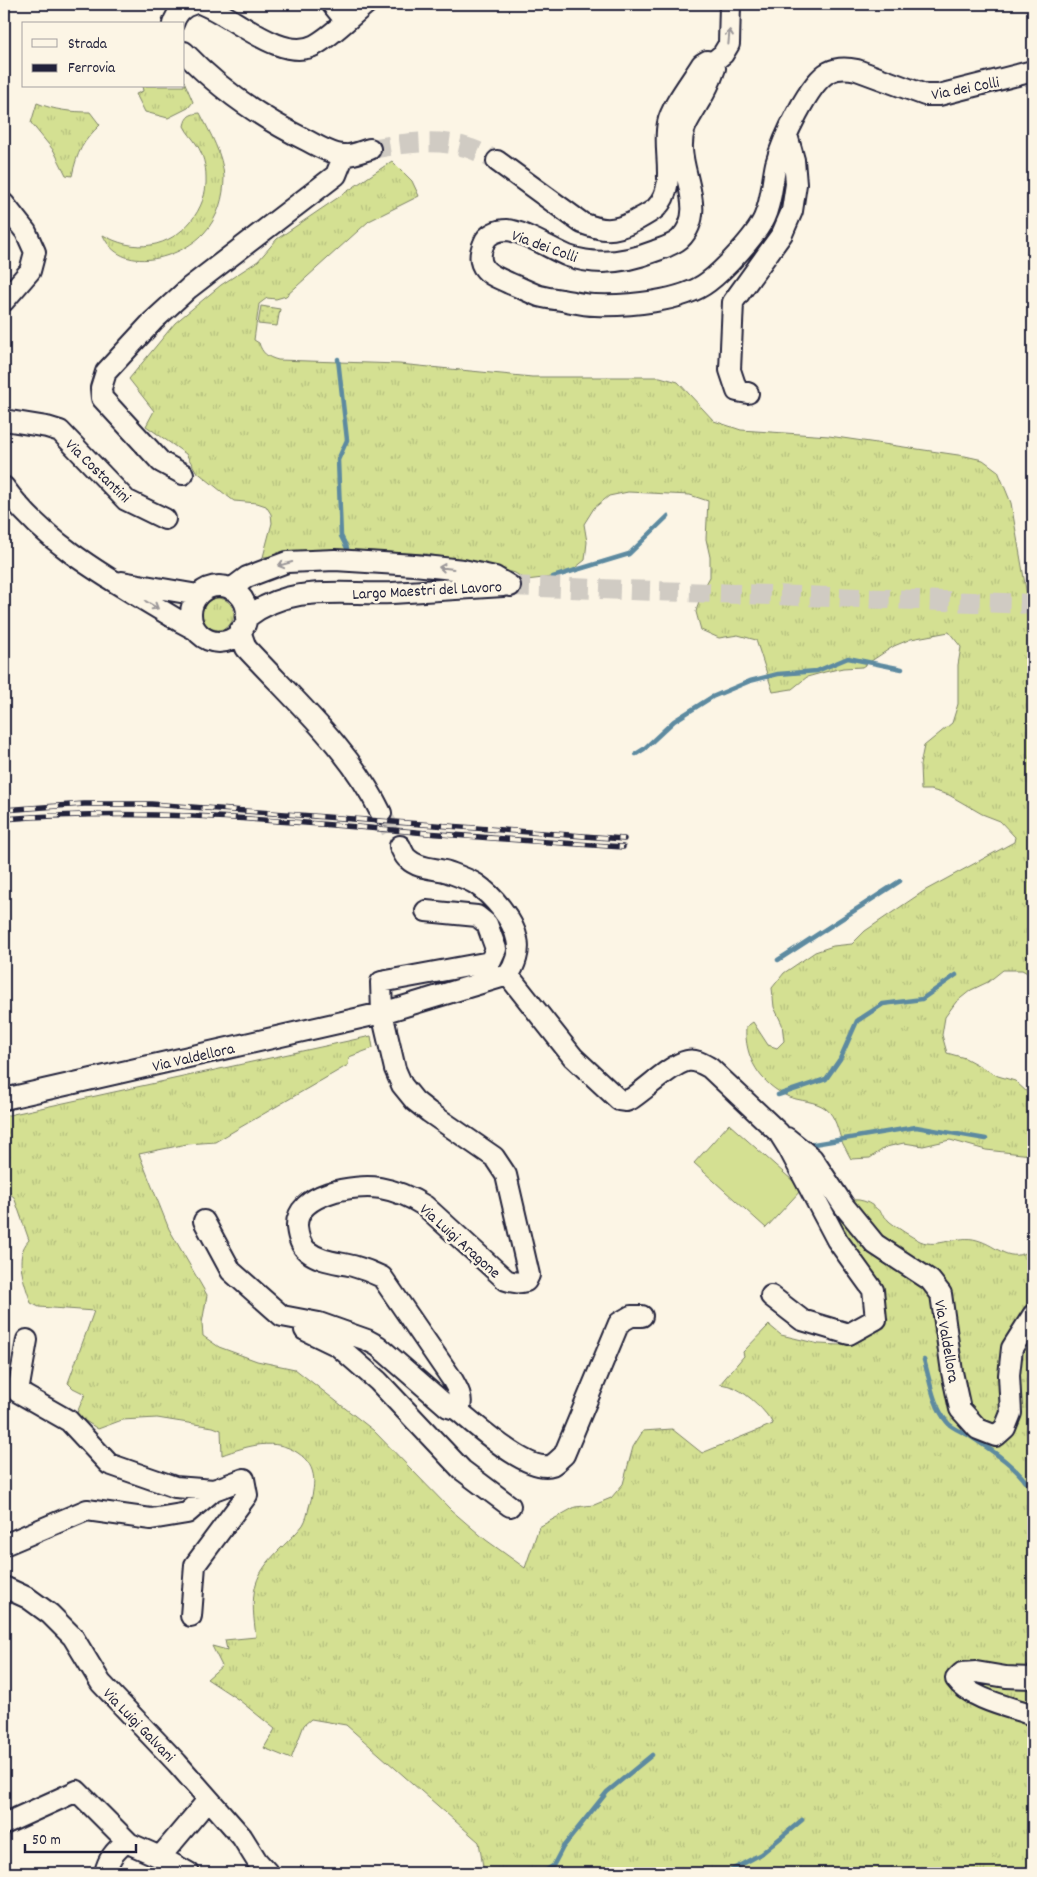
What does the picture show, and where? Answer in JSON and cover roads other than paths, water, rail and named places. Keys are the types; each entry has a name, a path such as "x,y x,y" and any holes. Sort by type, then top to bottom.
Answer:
{"street":[{"path":"174,22 176,15 182,8 193,4"},
{"path":"202,4 283,47 294,49 313,46 366,4"},
{"path":"332,4 345,20"},
{"path":"712,63 723,54 729,44 730,4"},
{"path":"185,53 221,88 280,128 319,147 344,156 370,150"},
{"name":"Via dei Colli","path":"497,161 582,223 608,230 620,228 648,214 661,201 668,183 667,132 670,116 702,64 707,61 712,63 715,68 710,80 699,102 685,123 682,132 682,151 693,202 688,226 680,239 667,247 640,257 626,261 601,262 569,256 508,230 488,236 483,243 481,257 483,268 490,275 541,296 594,305 628,304 667,299 707,283 763,221 770,204 776,163 787,135 813,87 822,76 832,70 846,68 857,70 925,95 939,96 1033,72"},
{"path":"748,393 736,391 730,370 733,302 782,234 792,211 796,184 794,160 787,135"},
{"path":"183,474 161,462 102,398 101,388 106,372 146,328 189,288 336,175 344,156"},
{"path":"4,204 26,232 35,252 30,271 4,301"},
{"name":"Via Costantini","path":"4,420 60,431 126,500 165,519"},
{"path":"7,495 38,527 78,559 272,676"},
{"name":"Largo Maestri del Lavoro","path":"204,635 227,640 259,608 282,598 311,593 391,593 510,586 495,577 463,570 335,560 287,562 247,577 231,589"},
{"path":"111,580 198,595"},
{"path":"204,635 192,622 192,605 198,595 208,588 216,586 231,589 244,601 243,625 246,648 328,735 375,800 381,813"},
{"path":"400,846 412,862 448,872 475,884 497,904 507,916 517,939 516,958 508,975"},
{"path":"382,1013 380,982 490,962 496,949 487,924 477,916 426,911"},
{"name":"Via Valdellora","path":"4,1099 382,1013 508,975 573,1057 620,1100 631,1099 670,1070 687,1061 699,1062 710,1068 779,1133 812,1158 844,1206 875,1244 930,1280 941,1294 952,1372 960,1409 978,1429 996,1436 1005,1428 1011,1413 1009,1376 1012,1348 1033,1315"},
{"name":"Via Luigi Aragone","path":"382,1013 395,1069 402,1085 429,1112 494,1157 506,1175 529,1276 526,1281 522,1282 516,1283 506,1280 426,1206 411,1197 380,1188 369,1187 346,1190 318,1197 307,1203 299,1214 297,1234 305,1250 316,1257 370,1271 382,1277 452,1379 460,1394 460,1407 456,1409"},
{"name":"Via Valdellora","path":"771,1296 802,1320 849,1334 876,1318 873,1290 837,1240 779,1133"},
{"path":"204,1221 231,1272 282,1316 302,1329 338,1346 378,1381 462,1470 510,1506"},
{"path":"282,1316 319,1323 373,1343 448,1407 456,1409 514,1455 538,1466 552,1465 564,1455 619,1323 631,1316 642,1316"},
{"path":"26,1340 18,1392 69,1422 109,1464 175,1487 214,1490"},
{"path":"4,1545 87,1510 151,1519 187,1513 214,1490 244,1479 248,1495 195,1565 191,1616"},
{"name":"Via Luigi Galvani","path":"4,1587 28,1598 50,1614 73,1637 101,1683 177,1763 242,1837 257,1861 268,1873"},
{"path":"1033,1678 1006,1677 976,1672 962,1673 956,1679 961,1687 986,1699 1033,1715"},
{"path":"4,1824 77,1791 129,1843 190,1873"},
{"path":"160,1857 208,1800"},
{"path":"105,1873 113,1852 126,1842 129,1843"}],"waterway":[{"path":"338,359 347,440 338,460 341,536 347,548"},
{"path":"553,577 629,554 668,516"},
{"path":"636,754 674,721 712,697 750,681 778,674 817,671 848,658 902,669"},
{"path":"778,960 900,881"},
{"path":"778,1095 826,1079 840,1059 857,1021 883,1004 922,999 956,975"},
{"path":"808,1145 916,1127 986,1139"},
{"path":"924,1360 932,1392 942,1416 954,1428 970,1436 1005,1461 1020,1475 1033,1492"},
{"path":"542,1873 553,1866 563,1847 607,1792 652,1755"},
{"path":"726,1873 761,1854 802,1820"}],"tunnel":[{"path":"370,149 429,142 453,144 469,148 497,161"},
{"path":"510,586 1033,604"},
{"path":"381,813 400,846"}],"railway":[{"path":"4,810 84,804 151,804 624,839"},
{"path":"4,819 102,815 198,816 623,847"}]}
